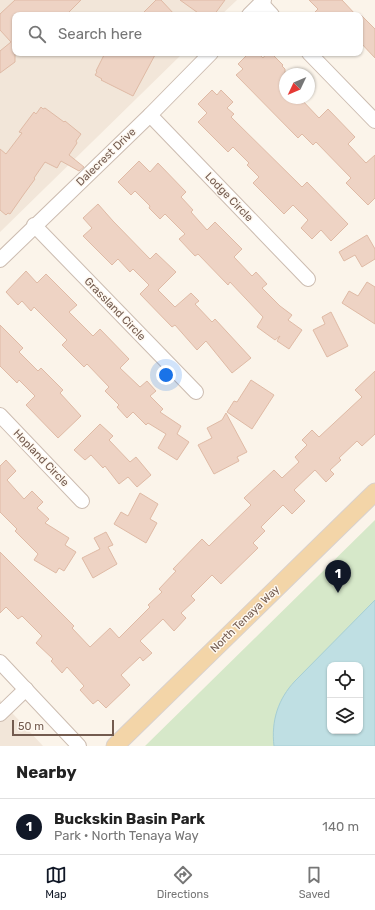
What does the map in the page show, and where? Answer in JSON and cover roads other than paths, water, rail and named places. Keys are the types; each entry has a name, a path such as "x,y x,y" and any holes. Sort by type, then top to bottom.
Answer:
{"main road":[{"name":"North Tenaya Way","path":"115,746 375,492"}],"street":[{"path":"252,12 262,2 270,12"},
{"name":"Dalecrest Drive","path":"0,260 150,115 208,56"},
{"path":"312,56 375,121"},
{"name":"Lodge Circle","path":"150,115 308,279"},
{"name":"Grassland Circle","path":"34,226 196,392"},
{"name":"Hopland Circle","path":"0,415 82,501"},
{"path":"0,662 79,746"},
{"path":"0,714 26,689"}],"water":[{"path":"375,600 375,746 274,746 273,737 277,711 289,688"}],"place":[{"name":"Buckskin Basin Park","path":"338,593"}]}
